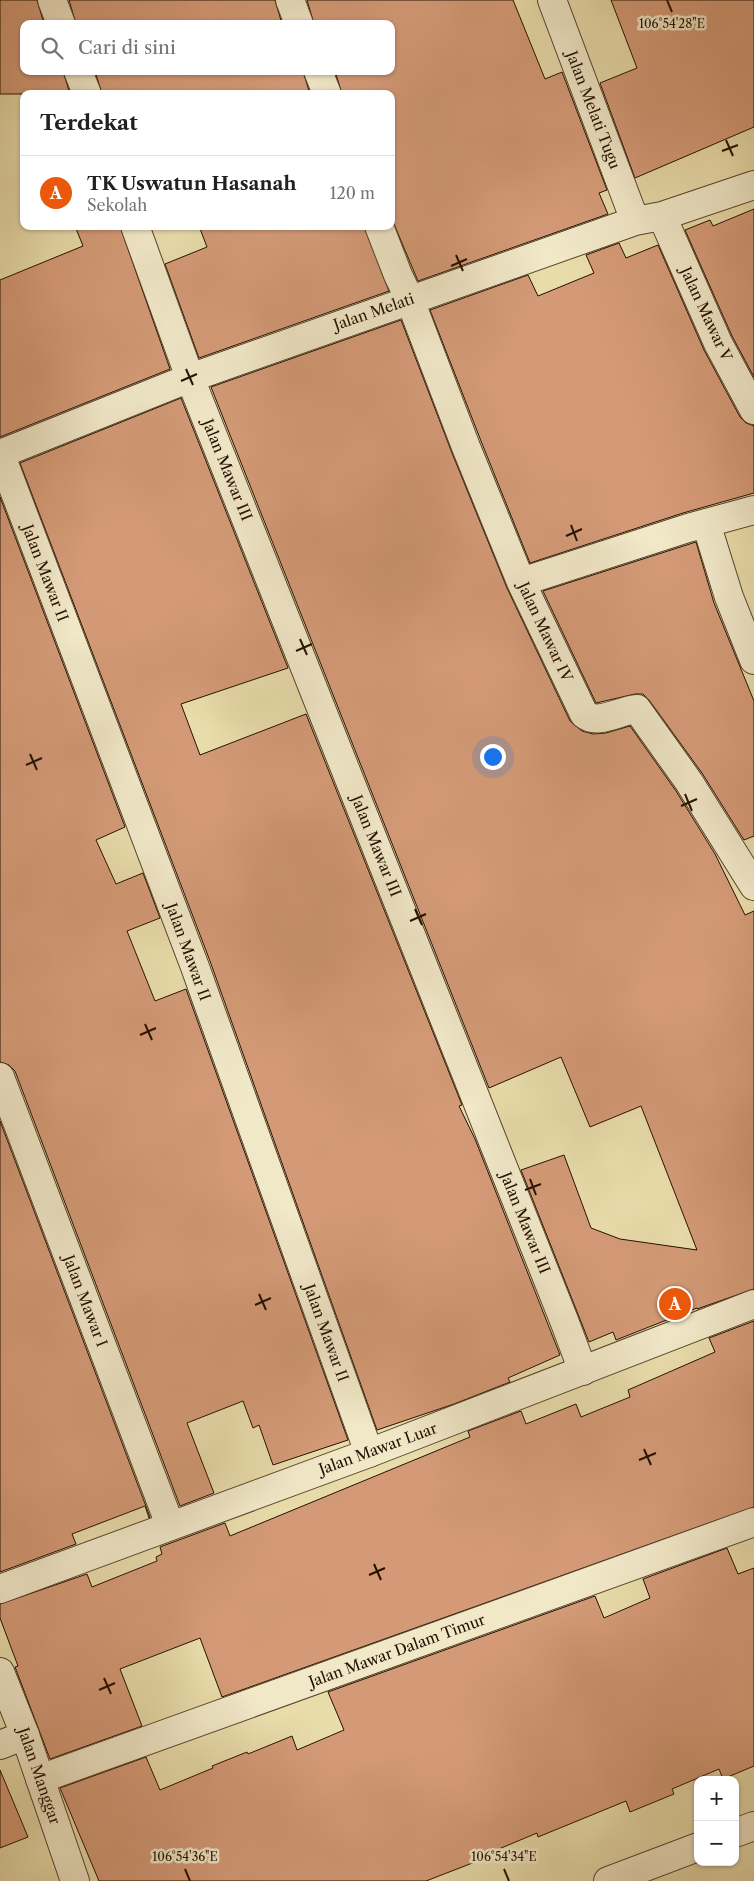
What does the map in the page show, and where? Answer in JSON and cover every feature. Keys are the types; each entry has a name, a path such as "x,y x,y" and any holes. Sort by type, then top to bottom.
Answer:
{"street":[{"path":"52,0 60,20"},
{"path":"290,0 298,20"},
{"name":"Jalan Melati Tugu","path":"552,0 635,221"},
{"path":"79,75 85,90"},
{"path":"320,75 325,90"},
{"name":"Jalan Melati","path":"0,454 190,378 635,221 662,216 754,185"},
{"name":"Jalan Mawar V","path":"662,216 718,342 754,410"},
{"name":"Jalan Mawar III","path":"136,230 190,378 550,1286 582,1372"},
{"name":"Jalan Mawar IV","path":"381,230 521,582 584,714 589,718 597,719 629,709 637,709 689,782 754,886"},
{"name":"Jalan Mawar II","path":"0,454 195,967 369,1453"},
{"path":"521,582 706,523 754,510"},
{"path":"706,523 729,596 754,660"},
{"name":"Jalan Mawar I","path":"0,1077 170,1525"},
{"name":"Jalan Mawar Luar","path":"0,1589 369,1453 754,1304"},
{"name":"Jalan Mawar Dalam Timur","path":"40,1779 754,1522"},
{"name":"Jalan Manggar","path":"0,1672 12,1740 40,1779 75,1881"},
{"path":"739,1832 754,1826"},
{"path":"608,1881 694,1849"}],"building":[{"path":"0,0 37,0 43,20 20,20 20,75 64,75 69,90 20,90 20,94 0,94"},
{"path":"69,0 275,0 281,20 75,20"},
{"path":"307,0 513,0 545,79 562,72 607,190 599,193 608,214 418,281 395,226 395,90 341,90 336,75 395,75 395,20 313,20"},
{"path":"611,0 754,0 754,127 635,178 600,83 637,68"},
{"path":"96,75 304,75 309,90 101,90"},
{"path":"754,209 754,377 732,336 685,230 710,220 713,226"},
{"path":"77,230 121,230 170,369 0,437 0,280 83,246"},
{"path":"201,230 366,230 389,291 199,358 165,264 207,247"},
{"path":"619,243 626,258 658,245 704,350 740,417 746,423 754,426 754,493 683,513 530,563 430,310 528,275 538,296 594,273 586,255"},
{"path":"401,320 507,588 570,721 582,731 593,734 606,733 630,726 676,791 715,854 745,915 754,911 754,1289 697,1308 616,1340 613,1332 589,1342 521,1170 564,1155 591,1228 620,1239 697,1250 641,1106 590,1127 561,1057 489,1088 211,387"},
{"path":"181,398 288,668 181,704 200,755 306,714 462,1105 459,1106 475,1139 560,1355 508,1378 510,1382 454,1404 377,1430 210,961 20,463"},
{"path":"0,497 125,827 96,840 116,884 143,873 160,918 127,931 155,1001 186,989 348,1440 273,1465 259,1425 253,1428 243,1401 187,1423 214,1493 180,1506 15,1071 9,1065 0,1062"},
{"path":"696,542 714,603 754,701 754,836 744,840 702,773 643,694 635,694 596,703 543,591"},
{"path":"0,1121 150,1517 145,1506 72,1534 76,1544 0,1572"},
{"path":"754,1321 754,1507 222,1697 200,1638 120,1669 142,1726 50,1759 15,1667 18,1666 0,1618 0,1604 87,1574 92,1587 157,1561 156,1557 162,1554 160,1547 225,1523 230,1536 470,1437 468,1431 521,1411 526,1424 576,1404 581,1417 630,1397 628,1390 715,1352 709,1338"},
{"path":"727,1548 738,1574 754,1568 754,1766 730,1776 722,1776 719,1769 703,1776 694,1776 694,1780 672,1789 674,1794 630,1812 626,1801 538,1837 537,1833 487,1854 488,1857 426,1881 99,1881 60,1788 146,1757 160,1790 213,1768 212,1766 292,1736 297,1750 344,1730 328,1692 595,1596 604,1618 650,1598 643,1579"},
{"path":"0,1770 28,1837 0,1848"}],"place":[{"name":"TK Uswatun Hasanah","path":"675,1304"}]}
